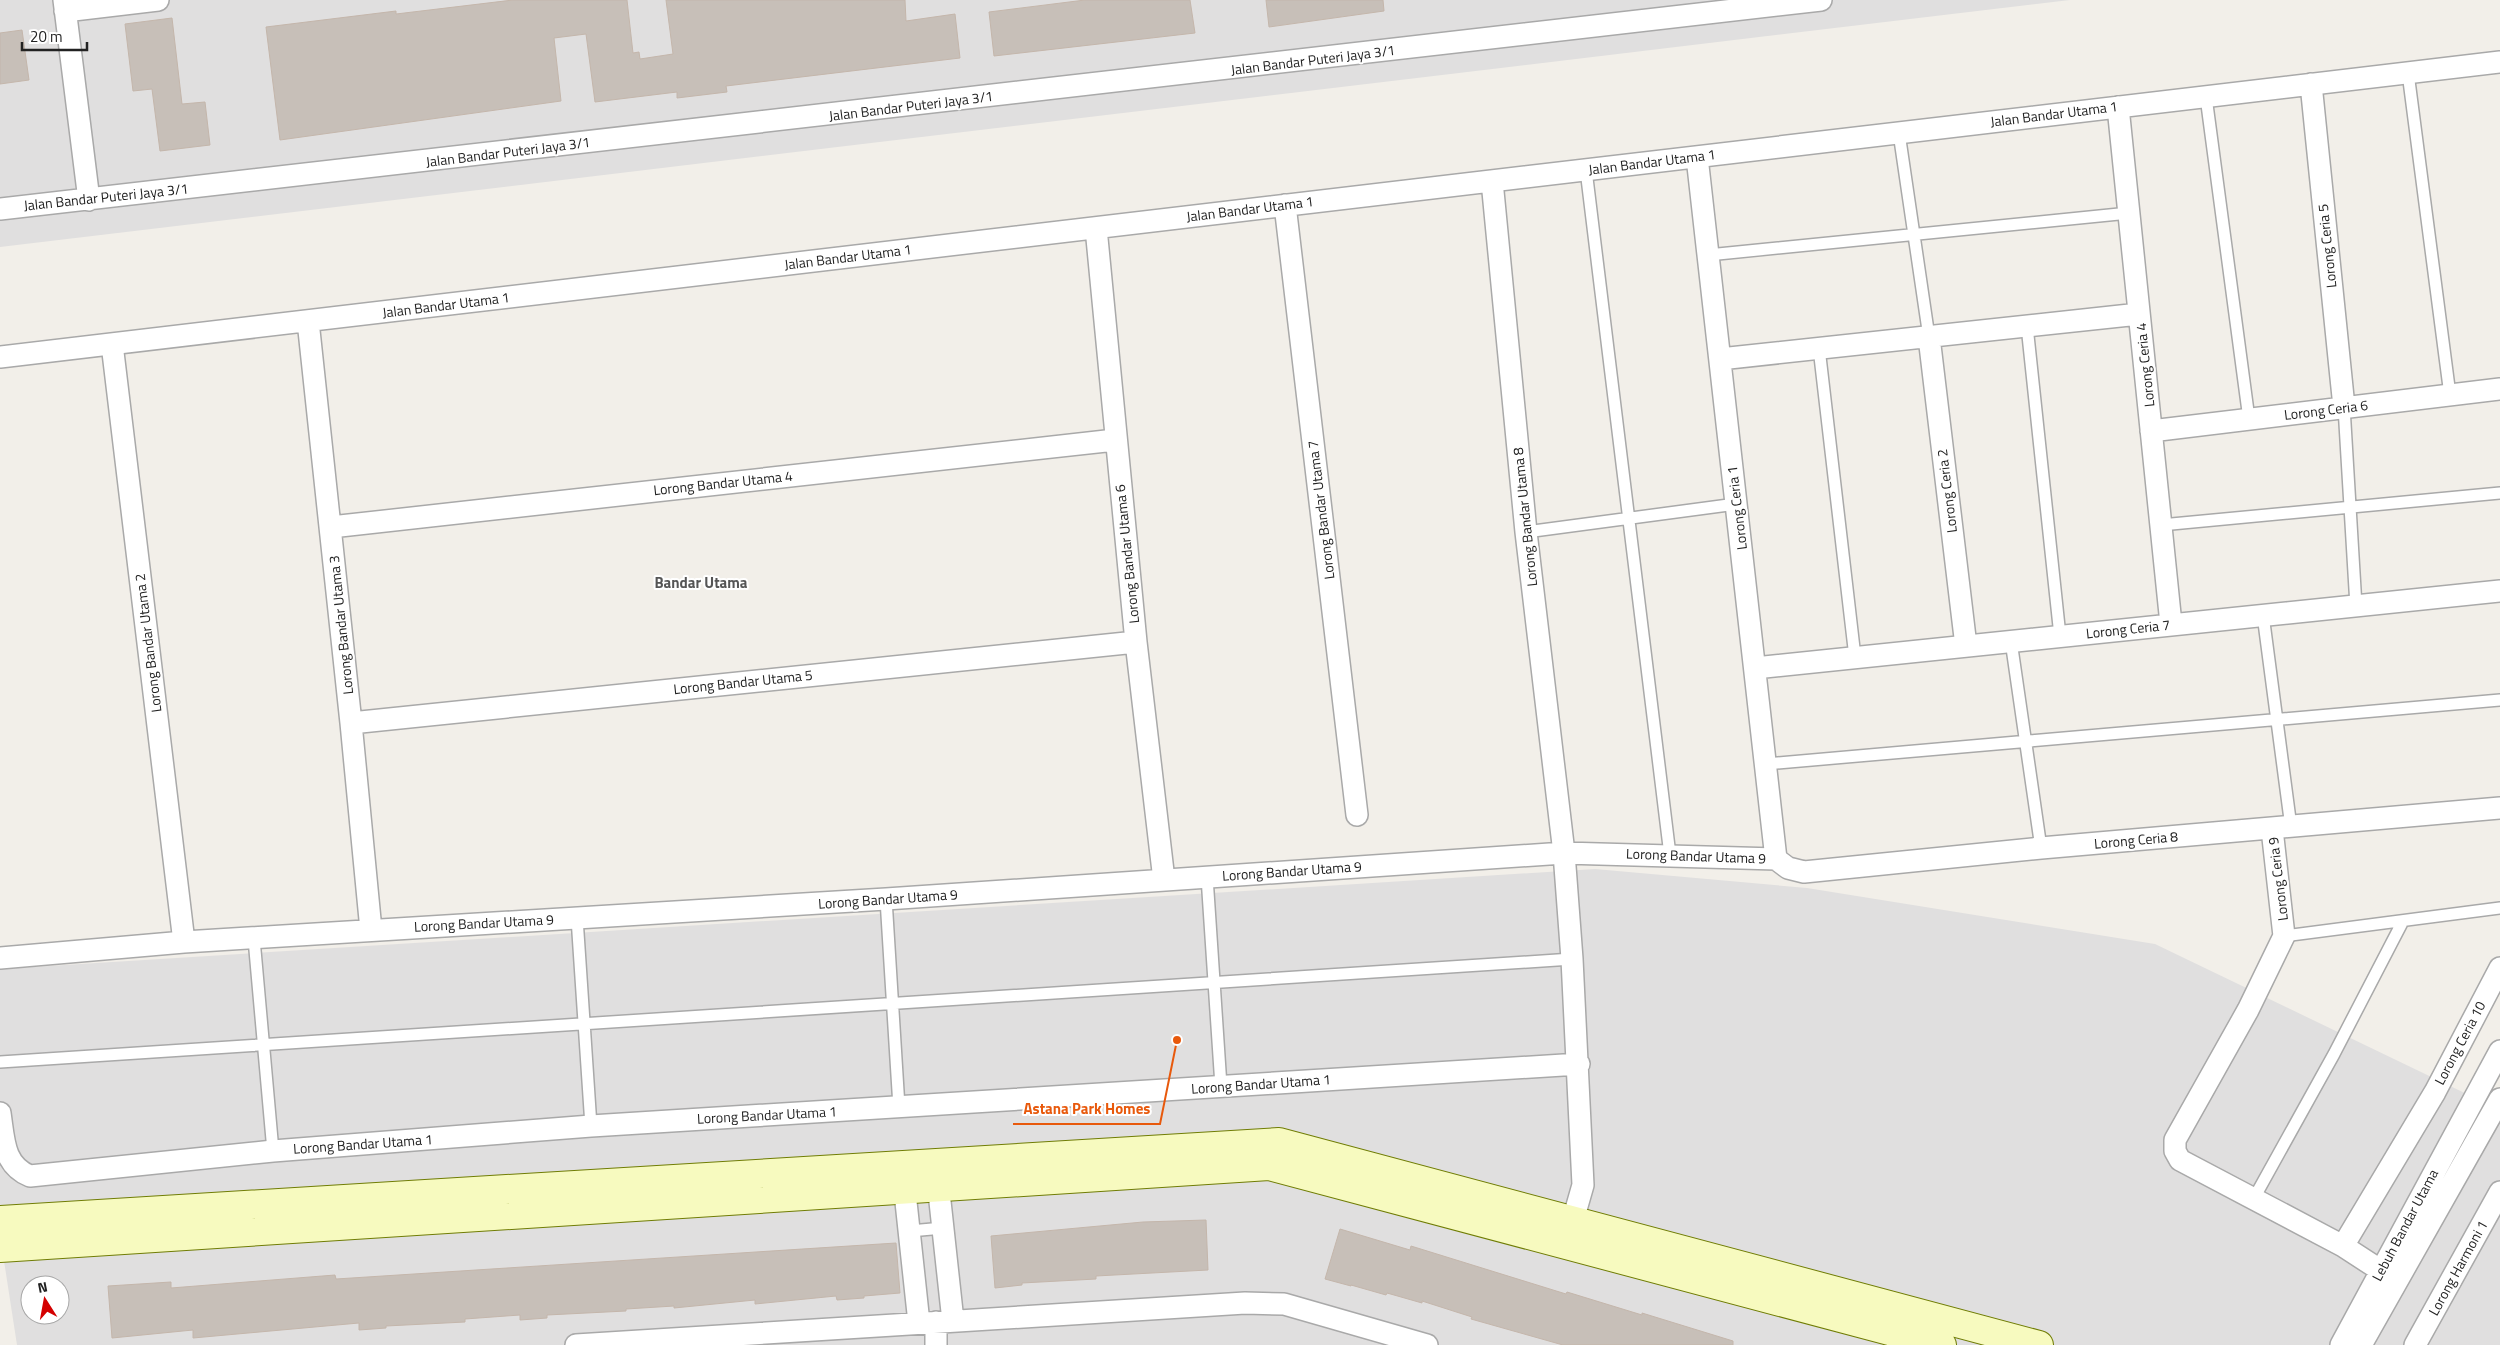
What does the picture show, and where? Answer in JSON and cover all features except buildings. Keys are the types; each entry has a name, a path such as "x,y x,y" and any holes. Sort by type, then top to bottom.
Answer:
{"street":[{"path":"89,200 65,6 158,0"},
{"name":"Jalan Bandar Puteri Jaya 3/1","path":"0,208 89,200 1821,0"},
{"name":"Jalan Bandar Utama 1","path":"0,357 2500,62"},
{"name":"Lorong Ceria 5","path":"2310,84 2344,407"},
{"name":"Lorong Ceria 4","path":"2118,107 2171,624"},
{"name":"Lorong Ceria 1","path":"1696,156 1776,859"},
{"name":"Lorong Bandar Utama 8","path":"1492,181 1526,532 1564,853 1572,959 1583,1185 1570,1232"},
{"name":"Lorong Bandar Utama 7","path":"1285,205 1357,815"},
{"name":"Lorong Bandar Utama 6","path":"1096,228 1136,642 1164,880"},
{"path":"1720,359 2139,314"},
{"name":"Lorong Bandar Utama 3","path":"308,321 371,930"},
{"name":"Lorong Ceria 2","path":"1929,336 1966,646"},
{"name":"Lorong Bandar Utama 2","path":"112,344 184,942"},
{"name":"Lorong Ceria 6","path":"2151,431 2500,389"},
{"name":"Lorong Bandar Utama 4","path":"330,527 1115,440"},
{"name":"Lorong Ceria 7","path":"1755,668 2500,591"},
{"name":"Lorong Bandar Utama 5","path":"351,723 1136,642"},
{"name":"Lorong Ceria 8","path":"1776,859 1788,868 1804,872 2041,848 2500,808"},
{"name":"Lorong Ceria 9","path":"2281,828 2284,936 2248,1010 2175,1140 2175,1151 2180,1160 2342,1246 2380,1270"},
{"name":"Lorong Bandar Utama 9","path":"0,958 184,942 886,899 1564,853 1776,859"},
{"name":"Lorong Ceria 10","path":"2342,1246 2435,1092 2500,968"},
{"name":"Lebuh Bandar Utama","path":"2341,1345 2469,1105 2500,1051"},
{"name":"Lorong Bandar Utama 1","path":"0,1113 7,1156 20,1172 30,1176 273,1150 592,1126 1578,1064"},
{"name":"Lebuh Bandar Utama","path":"2361,1345 2500,1099"},
{"path":"2469,1105 2487,1119"},
{"path":"0,1220 904,1176 1269,1166 1570,1232 2039,1345"},
{"path":"936,1345 943,1228 937,1175"},
{"path":"904,1176 910,1231 936,1322"},
{"path":"0,1248 904,1176"},
{"name":"Lorong Harmoni 1","path":"2415,1345 2500,1192"},
{"path":"1570,1232 1942,1345"},
{"path":"576,1345 1245,1303 1284,1304 1427,1345"}],"lane":[{"path":"2408,73 2450,395"},
{"path":"2206,96 2249,419"},
{"path":"1899,132 1929,336"},
{"path":"1586,170 1670,855"},
{"path":"1708,255 2129,213"},
{"path":"2027,326 2060,636"},
{"path":"1819,348 1855,657"},
{"path":"2344,407 2356,606"},
{"path":"2161,525 2500,493"},
{"path":"1526,532 1736,504"},
{"path":"2263,616 2277,719 2281,828"},
{"path":"2012,641 2041,848"},
{"path":"1766,764 2500,700"},
{"path":"1207,877 1222,1086"},
{"path":"886,899 899,1108"},
{"path":"2284,936 2500,908"},
{"path":"577,918 592,1126"},
{"path":"2253,1200 2334,1054 2403,921"},
{"path":"254,939 273,1150"},
{"path":"0,1062 1572,959"},
{"path":"910,1231 943,1228"}],"shaded area":[{"path":"0,0 2070,0 0,247"},
{"path":"1595,869 1807,888 2155,944 2500,1110 2500,1345 17,1345 0,1235 0,969"}],"place":[{"name":"Astana Park Homes","path":"1177,1040"}],"district":[{"name":"Bandar Utama","path":"701,583"}]}
